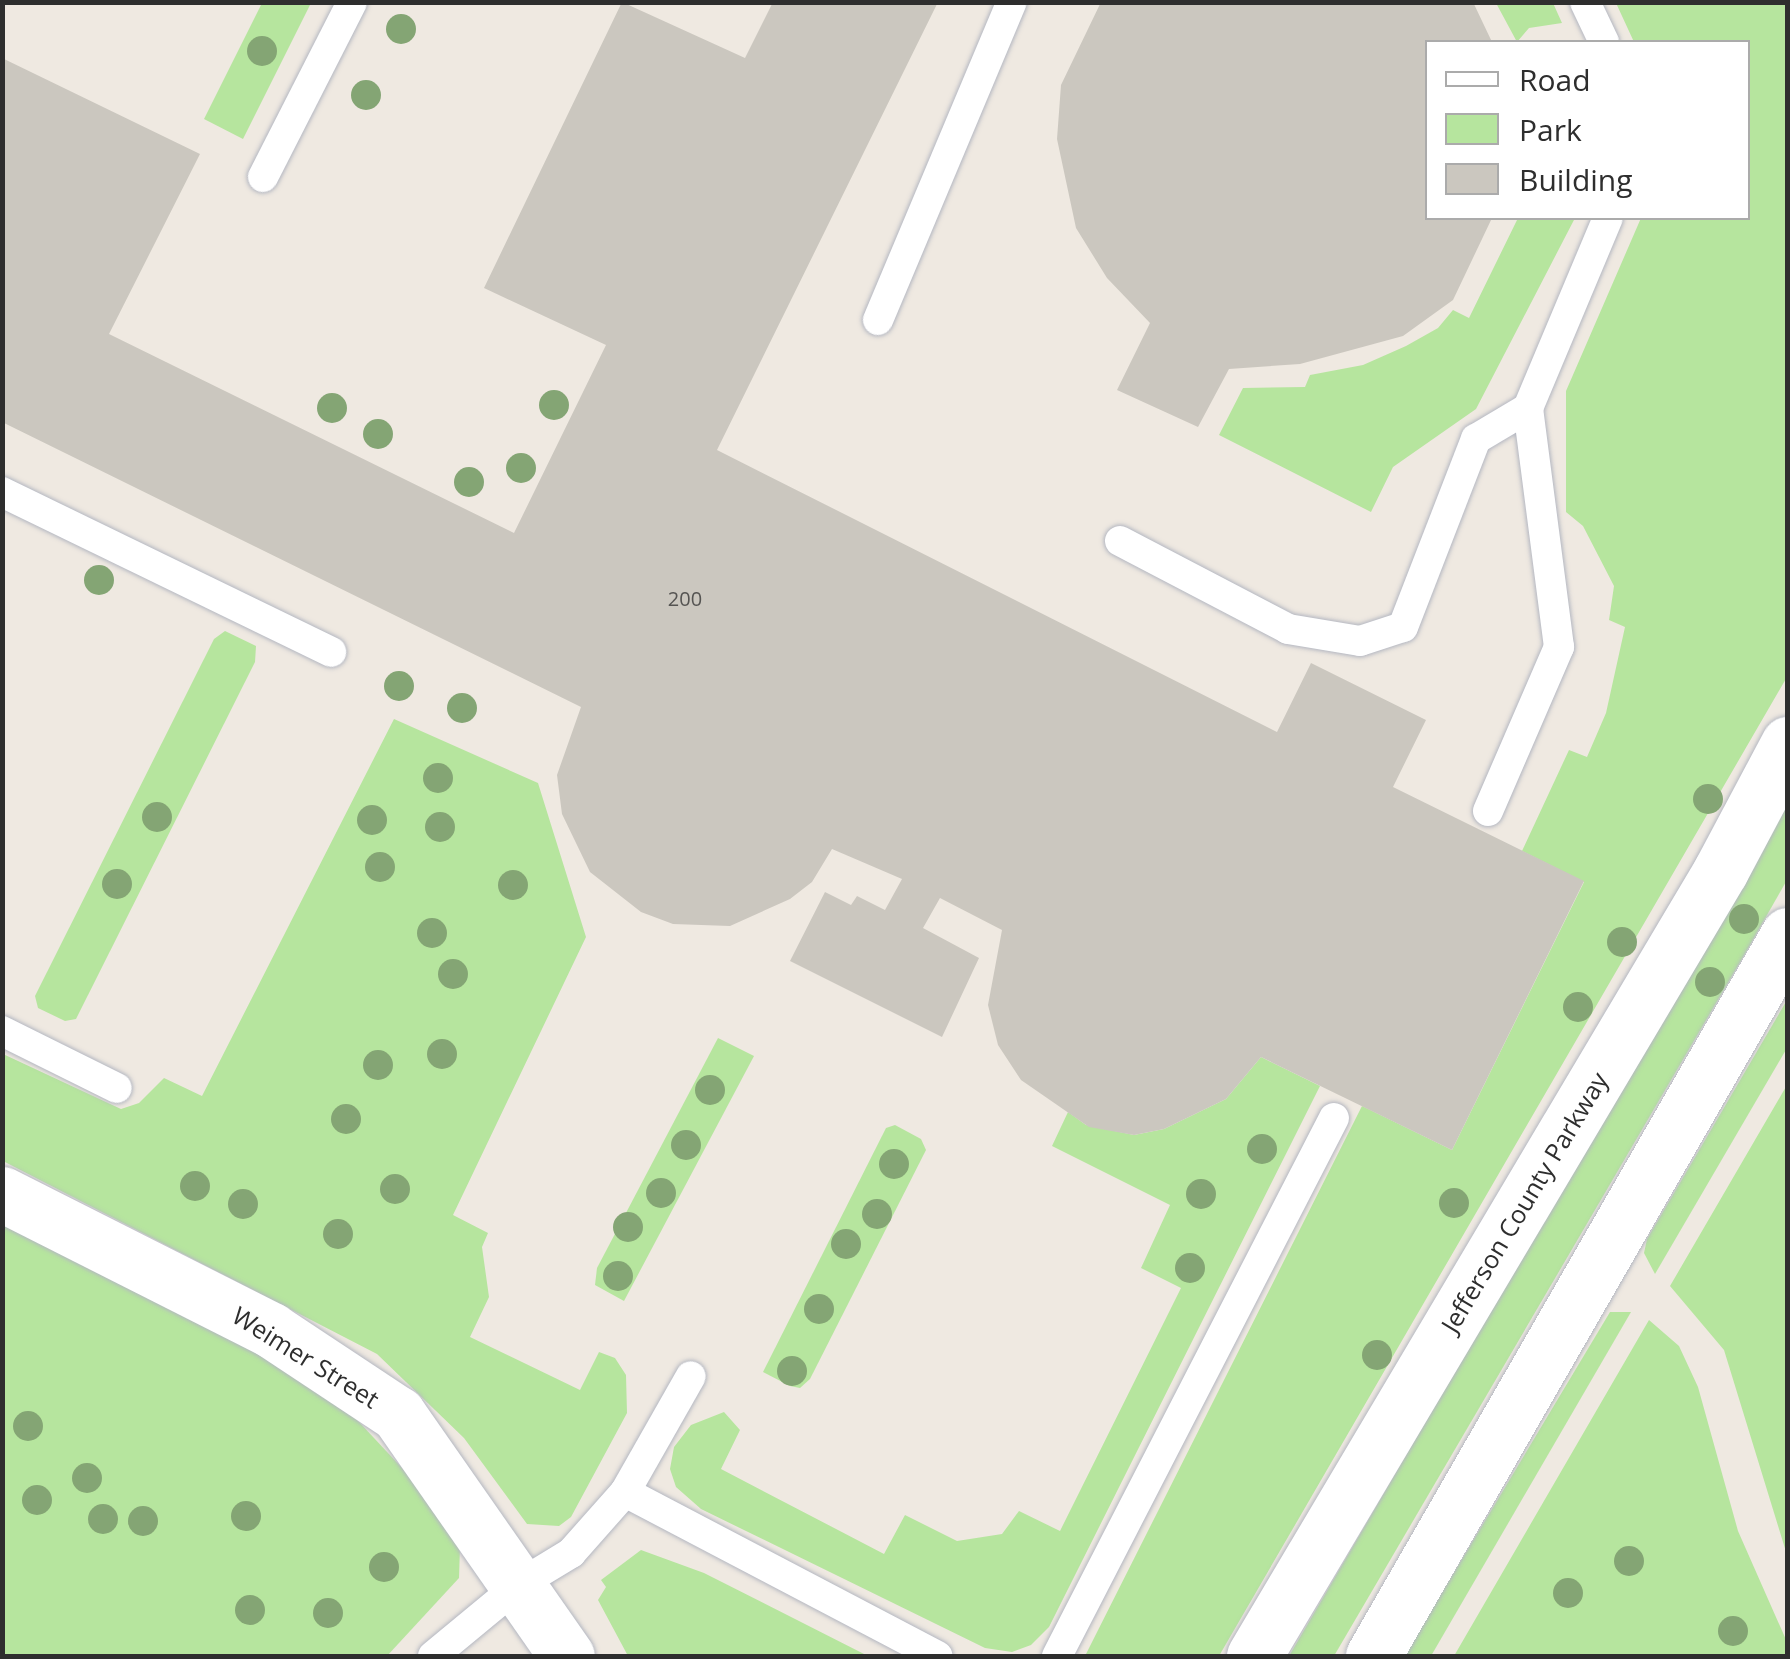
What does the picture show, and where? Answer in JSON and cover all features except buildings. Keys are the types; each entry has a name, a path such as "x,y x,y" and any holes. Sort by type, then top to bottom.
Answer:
{"street":[{"name":"Jefferson County Parkway","path":"1254,1656 1722,870 1788,744"},
{"path":"1373,1656 1788,935"},
{"name":"Weimer Street","path":"2,1194 271,1330 398,1414 567,1656"}],"lane":[{"path":"263,176 352,2"},
{"path":"878,320 1012,2"},
{"path":"1585,2 1603,40"},
{"path":"1488,811 1558,647 1528,408 1607,220"},
{"path":"1120,541 1288,629 1360,641 1389,632 1403,627 1476,440 1528,408"},
{"path":"2,492 331,652"},
{"path":"2,1031 116,1088"},
{"path":"1056,1656 1334,1118"},
{"path":"432,1656 520,1584 571,1553 624,1492 691,1376"},
{"path":"624,1492 938,1656"}],"green space":[{"path":"262,3 311,3 243,139 204,119"},
{"path":"1496,3 1553,3 1562,23 1529,28 1516,40"},
{"path":"1616,3 1787,3 1787,677 1219,1656 1085,1656 1362,1106 1452,1150 1584,882 1522,851 1569,750 1587,757 1606,713 1625,627 1609,620 1614,586 1583,526 1566,512 1566,391 1640,220 1750,220 1750,40 1633,40"},
{"path":"1517,220 1574,220 1476,409 1393,467 1371,512 1219,435 1243,388 1305,387 1310,375 1363,365 1406,346 1438,328 1453,310 1469,318"},
{"path":"225,631 256,646 255,662 76,1019 65,1021 38,1008 35,996 214,639"},
{"path":"394,719 538,783 586,937 453,1215 488,1233 482,1247 489,1297 470,1337 580,1390 599,1352 615,1358 626,1375 627,1413 571,1517 559,1526 527,1524 464,1438 377,1354 3,1161 3,1054 121,1109 139,1103 164,1078 202,1096"},
{"path":"1787,802 1787,880 1746,952 1334,1656 1289,1656"},
{"path":"1787,1000 1787,1048 1655,1274 1644,1253 1647,1239"},
{"path":"718,1038 754,1056 624,1301 595,1285 597,1268"},
{"path":"1261,1057 1320,1086 1049,1627 1031,1645 1012,1652 985,1648 701,1509 676,1487 670,1469 674,1447 691,1425 724,1412 740,1430 721,1469 884,1554 905,1515 957,1541 1002,1534 1019,1511 1060,1531 1181,1288 1141,1268 1170,1205 1052,1146 1068,1112 1086,1125 1134,1135 1164,1129 1226,1099"},
{"path":"1787,1085 1787,1555 1724,1350 1670,1286"},
{"path":"895,1125 921,1139 926,1150 810,1379 800,1388 790,1386 763,1372 886,1128"},
{"path":"2,1220 285,1361 346,1408 416,1483 460,1546 459,1578 387,1656 3,1656"},
{"path":"1610,1312 1631,1312 1431,1656 1404,1656"},
{"path":"1649,1320 1679,1346 1698,1387 1738,1531 1787,1642 1787,1656 1454,1656"},
{"path":"641,1550 704,1573 868,1656 628,1656 598,1600 606,1587 601,1580"}]}
